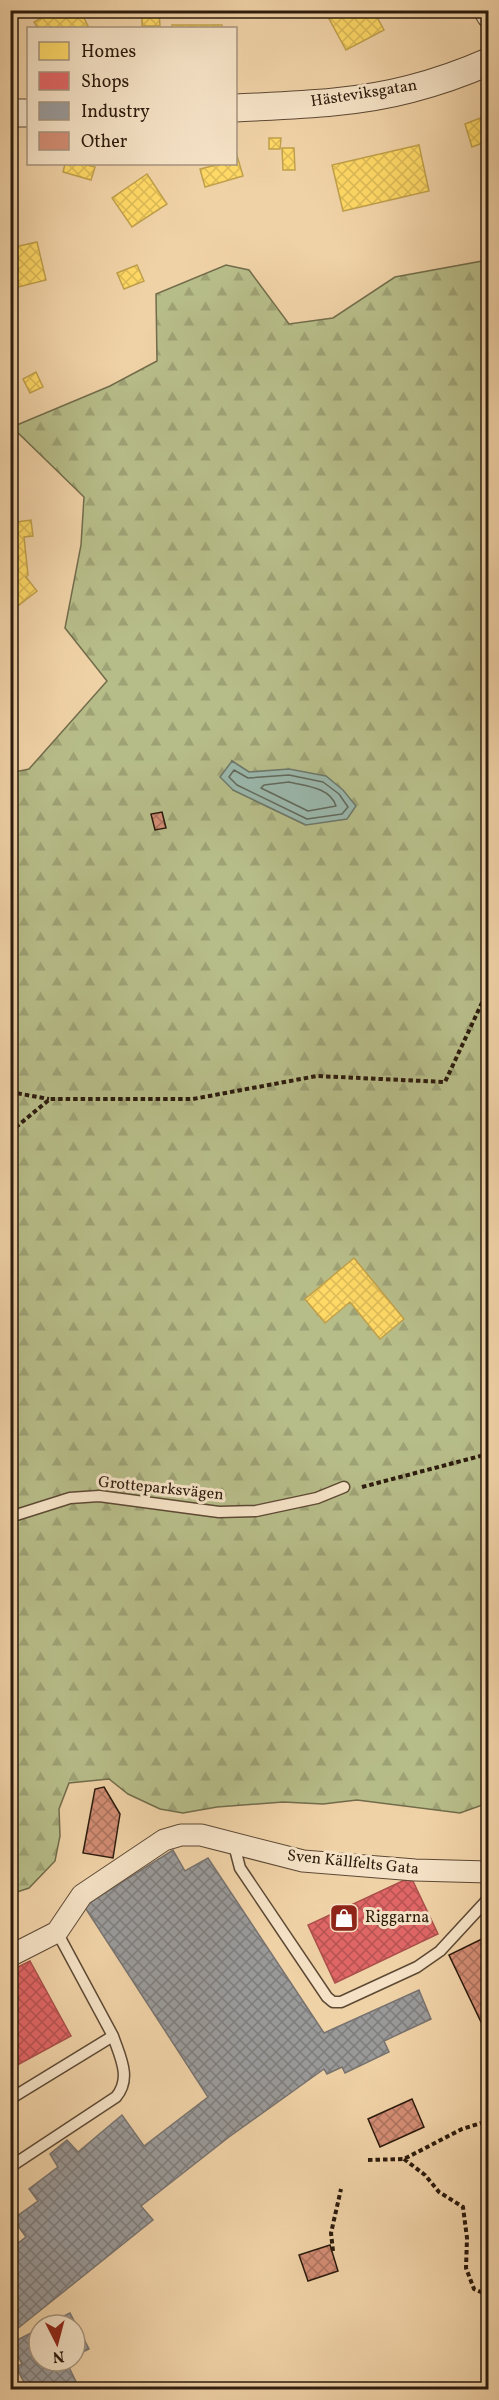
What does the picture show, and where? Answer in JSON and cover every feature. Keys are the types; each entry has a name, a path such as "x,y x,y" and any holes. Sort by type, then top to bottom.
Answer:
{"street":[{"path":"484,10 489,17"},
{"name":"Hästeviksgatan","path":"237,108 297,105 374,96 457,75 489,62"},
{"path":"10,113 27,113"},
{"name":"Sven Källfelts Gata","path":"10,1956 57,1932 82,1894 164,1840 181,1835 201,1835 303,1861 415,1870 489,1872"}],"lane":[{"name":"Grotteparksvägen","path":"10,1517 70,1498 99,1496 219,1512 256,1511 317,1498 344,1487"},
{"path":"234,1845 240,1868 327,1997 333,2002 341,2002 417,1967 440,1951 489,1899"},
{"path":"10,2167 116,2097 123,2089 125,2078 123,2062 112,2036 57,1932"},
{"path":"10,2099 112,2036"}],"path":[{"path":"10,1092 50,1099 193,1099 317,1076 445,1082 487,992 484,921 489,911"},
{"path":"10,1132 50,1099"},
{"path":"344,1487 366,1487 489,1454"},
{"path":"368,2160 404,2159 462,2129 489,2121"},
{"path":"404,2159 425,2175 440,2192 463,2206 467,2238 466,2268 474,2289 489,2295"},
{"path":"333,2251 331,2233 341,2189"}],"green space":[{"path":"488,260 488,1803 460,1813 357,1800 323,1804 283,1802 217,1807 183,1813 160,1809 128,1794 109,1779 69,1783 59,1809 60,1836 55,1861 29,1888 11,1894 10,773 29,769 107,681 65,628 81,545 84,497 12,427 110,386 157,361 156,294 226,265 249,270 289,324 333,318 395,277","holes":["232,761 249,772 306,825 233,790"]}],"water":[{"path":"232,761 249,772 289,769 326,776 343,790 356,806 347,819 306,825 233,790 220,777"}],"building: Homes":[{"path":"56,10 80,10 88,27 37,27 34,22"},
{"path":"336,10 373,10 384,30 346,50 327,15"},
{"path":"142,11 159,11 160,26 142,26"},
{"path":"172,25 222,25 222,27 172,27"},
{"path":"488,115 488,141 472,147 465,124"},
{"path":"269,138 281,138 280,149 269,149"},
{"path":"419,145 429,191 343,211 332,165"},
{"path":"282,148 294,148 295,170 283,170"},
{"path":"237,155 243,176 205,187 200,169 216,165 237,165"},
{"path":"65,165 95,167 91,180 63,172"},
{"path":"147,174 167,204 132,227 112,198"},
{"path":"37,242 46,280 10,289 10,248"},
{"path":"137,265 144,281 124,289 117,273"},
{"path":"36,372 43,387 30,393 23,379"},
{"path":"31,520 33,536 24,537 28,575 26,577 37,591 10,612 10,523"},
{"path":"354,1258 404,1319 380,1339 350,1302 325,1323 305,1299"}],"building: Shops":[{"path":"411,1877 438,1934 335,1983 308,1925"},
{"path":"30,1961 71,2036 10,2069 10,1971"}],"building: Industry":[{"path":"173,1850 185,1871 208,1858 324,2033 419,1990 431,2019 384,2041 389,2052 345,2073 342,2067 327,2074 324,2069 229,2137 141,2206 153,2220 37,2313 27,2313 27,2321 17,2329 10,2320 10,2249 26,2237 13,2219 38,2201 29,2189 58,2167 50,2154 67,2140 78,2152 122,2115 144,2146 208,2097 84,1906"},
{"path":"27,2335 27,2373 72,2373 80,2390 28,2390 16,2367 22,2364 11,2343"}],"building: Other":[{"path":"162,812 166,828 155,830 151,814"},
{"path":"104,1787 120,1814 113,1858 83,1853 95,1789"},
{"path":"488,1936 488,2021 482,2024 449,1955"},
{"path":"412,2099 424,2127 380,2147 368,2119"},
{"path":"330,2245 338,2271 308,2281 299,2255"}],"place":[{"name":"Riggarna","path":"344,1918"}]}
